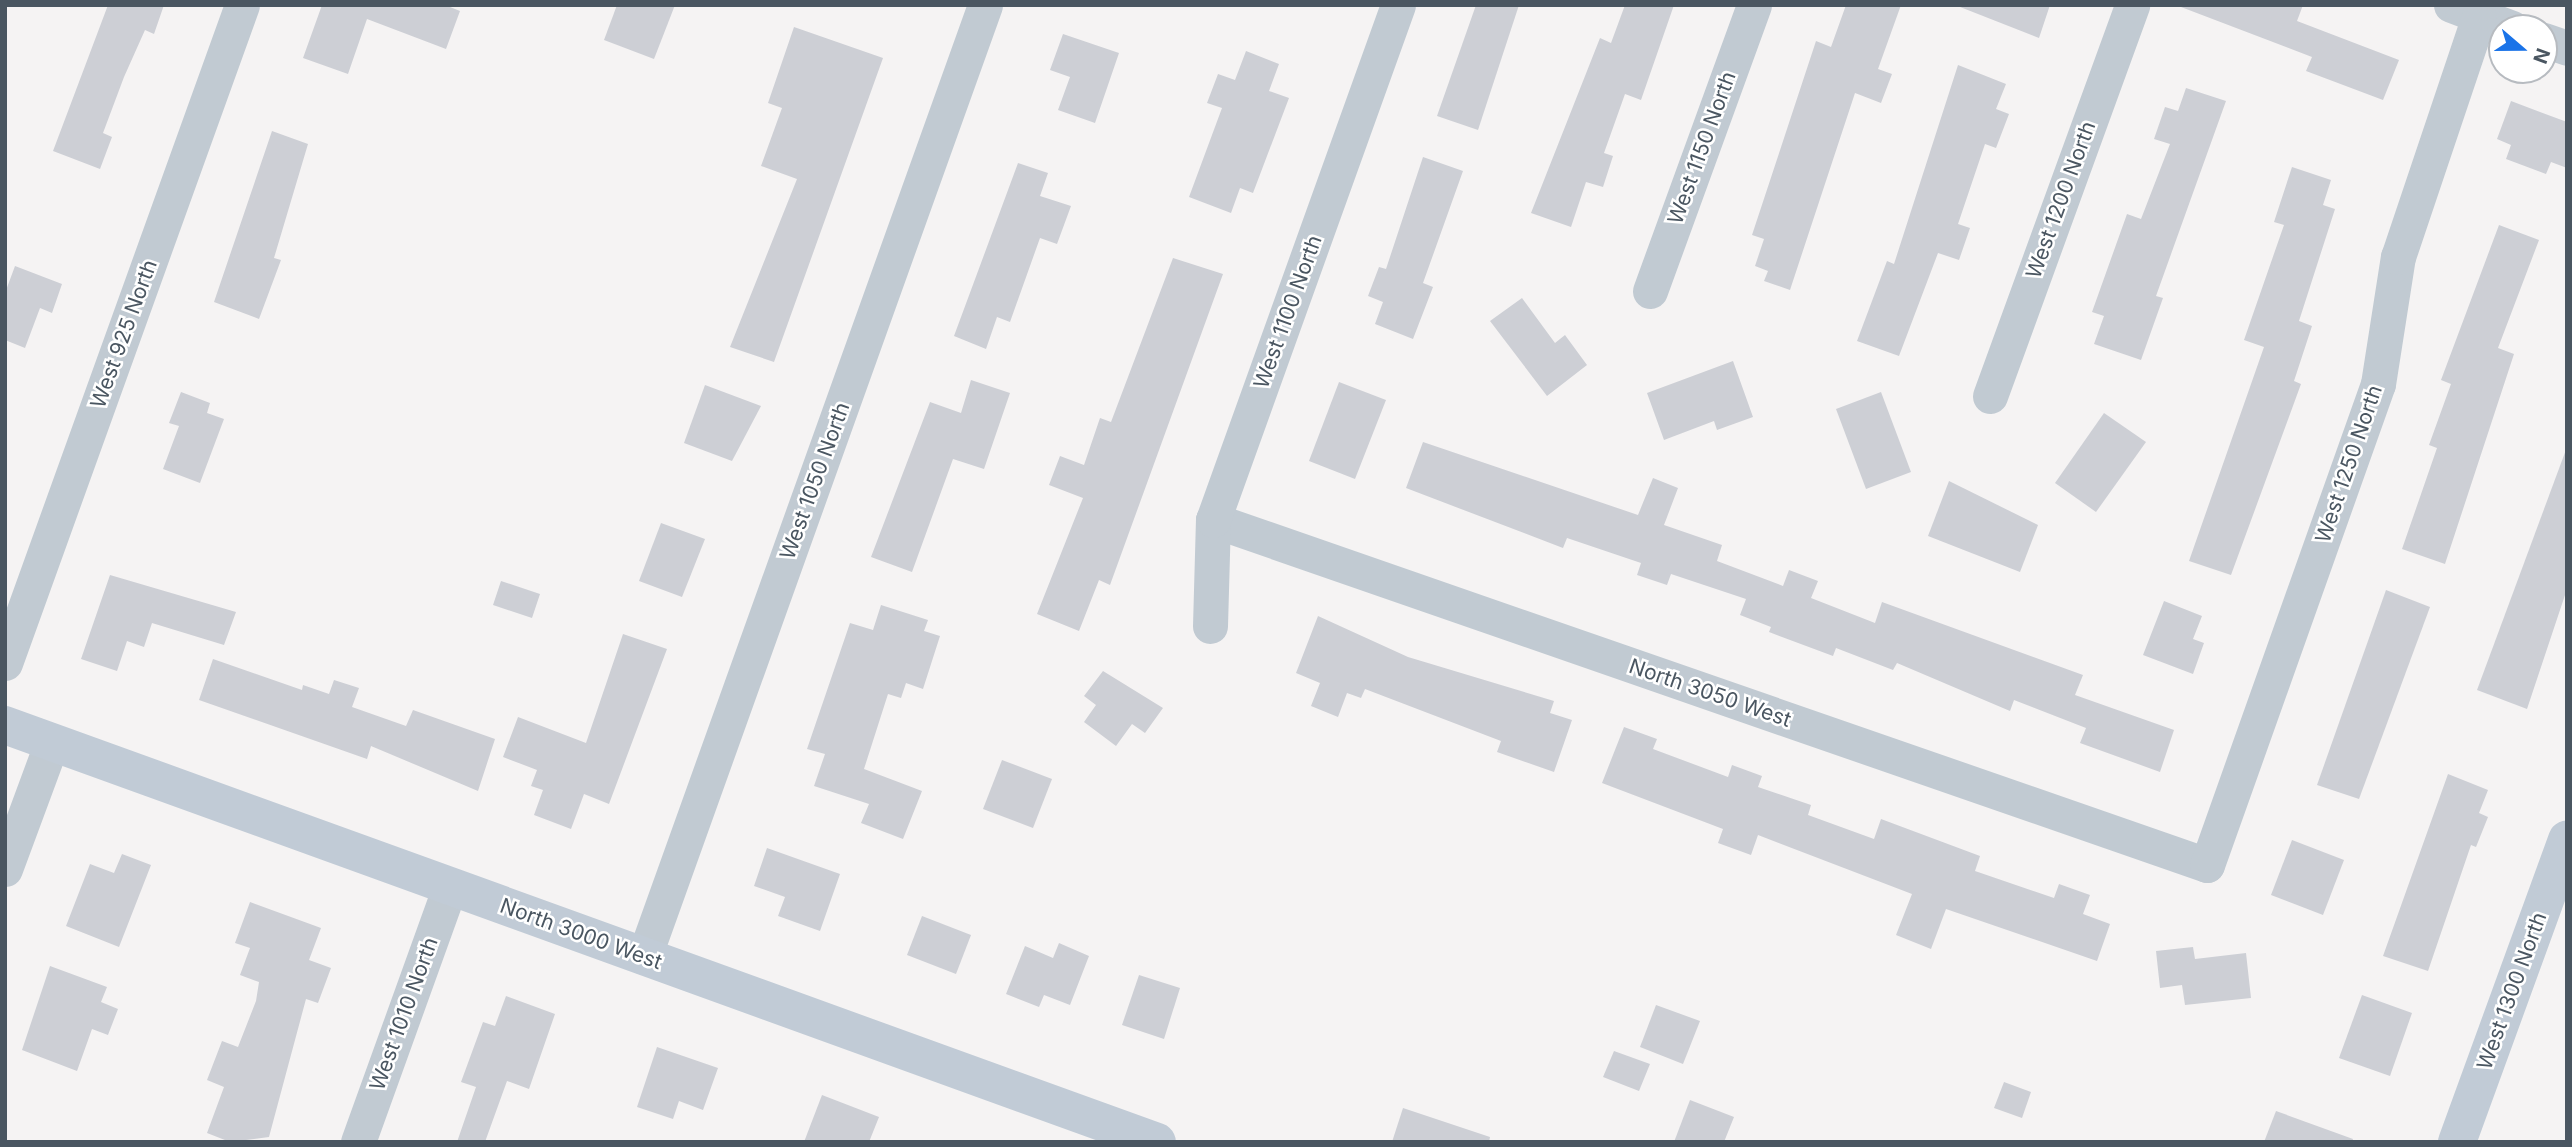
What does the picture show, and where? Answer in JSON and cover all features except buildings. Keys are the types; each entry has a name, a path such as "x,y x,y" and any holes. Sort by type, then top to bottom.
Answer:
{"main road":[{"name":"North 3000 West","path":"5,725 1157,1142"},
{"name":"West 1300 North","path":"2457,1142 2567,839"}],"street":[{"name":"West 925 North","path":"5,663 242,5"},
{"name":"West 1050 North","path":"645,957 985,5"},
{"name":"West 1100 North","path":"1210,626 1213,520 1398,5"},
{"name":"West 1150 North","path":"1650,291 1754,5"},
{"name":"West 1200 North","path":"1990,396 2132,5"},
{"path":"2465,10 2488,19"},
{"name":"West 1250 North","path":"2207,865 2378,384 2398,257 2465,10"},
{"name":"North 3050 West","path":"1213,520 2207,865"},
{"path":"5,869 52,742"},
{"name":"West 1010 North","path":"358,1142 450,887"}]}
